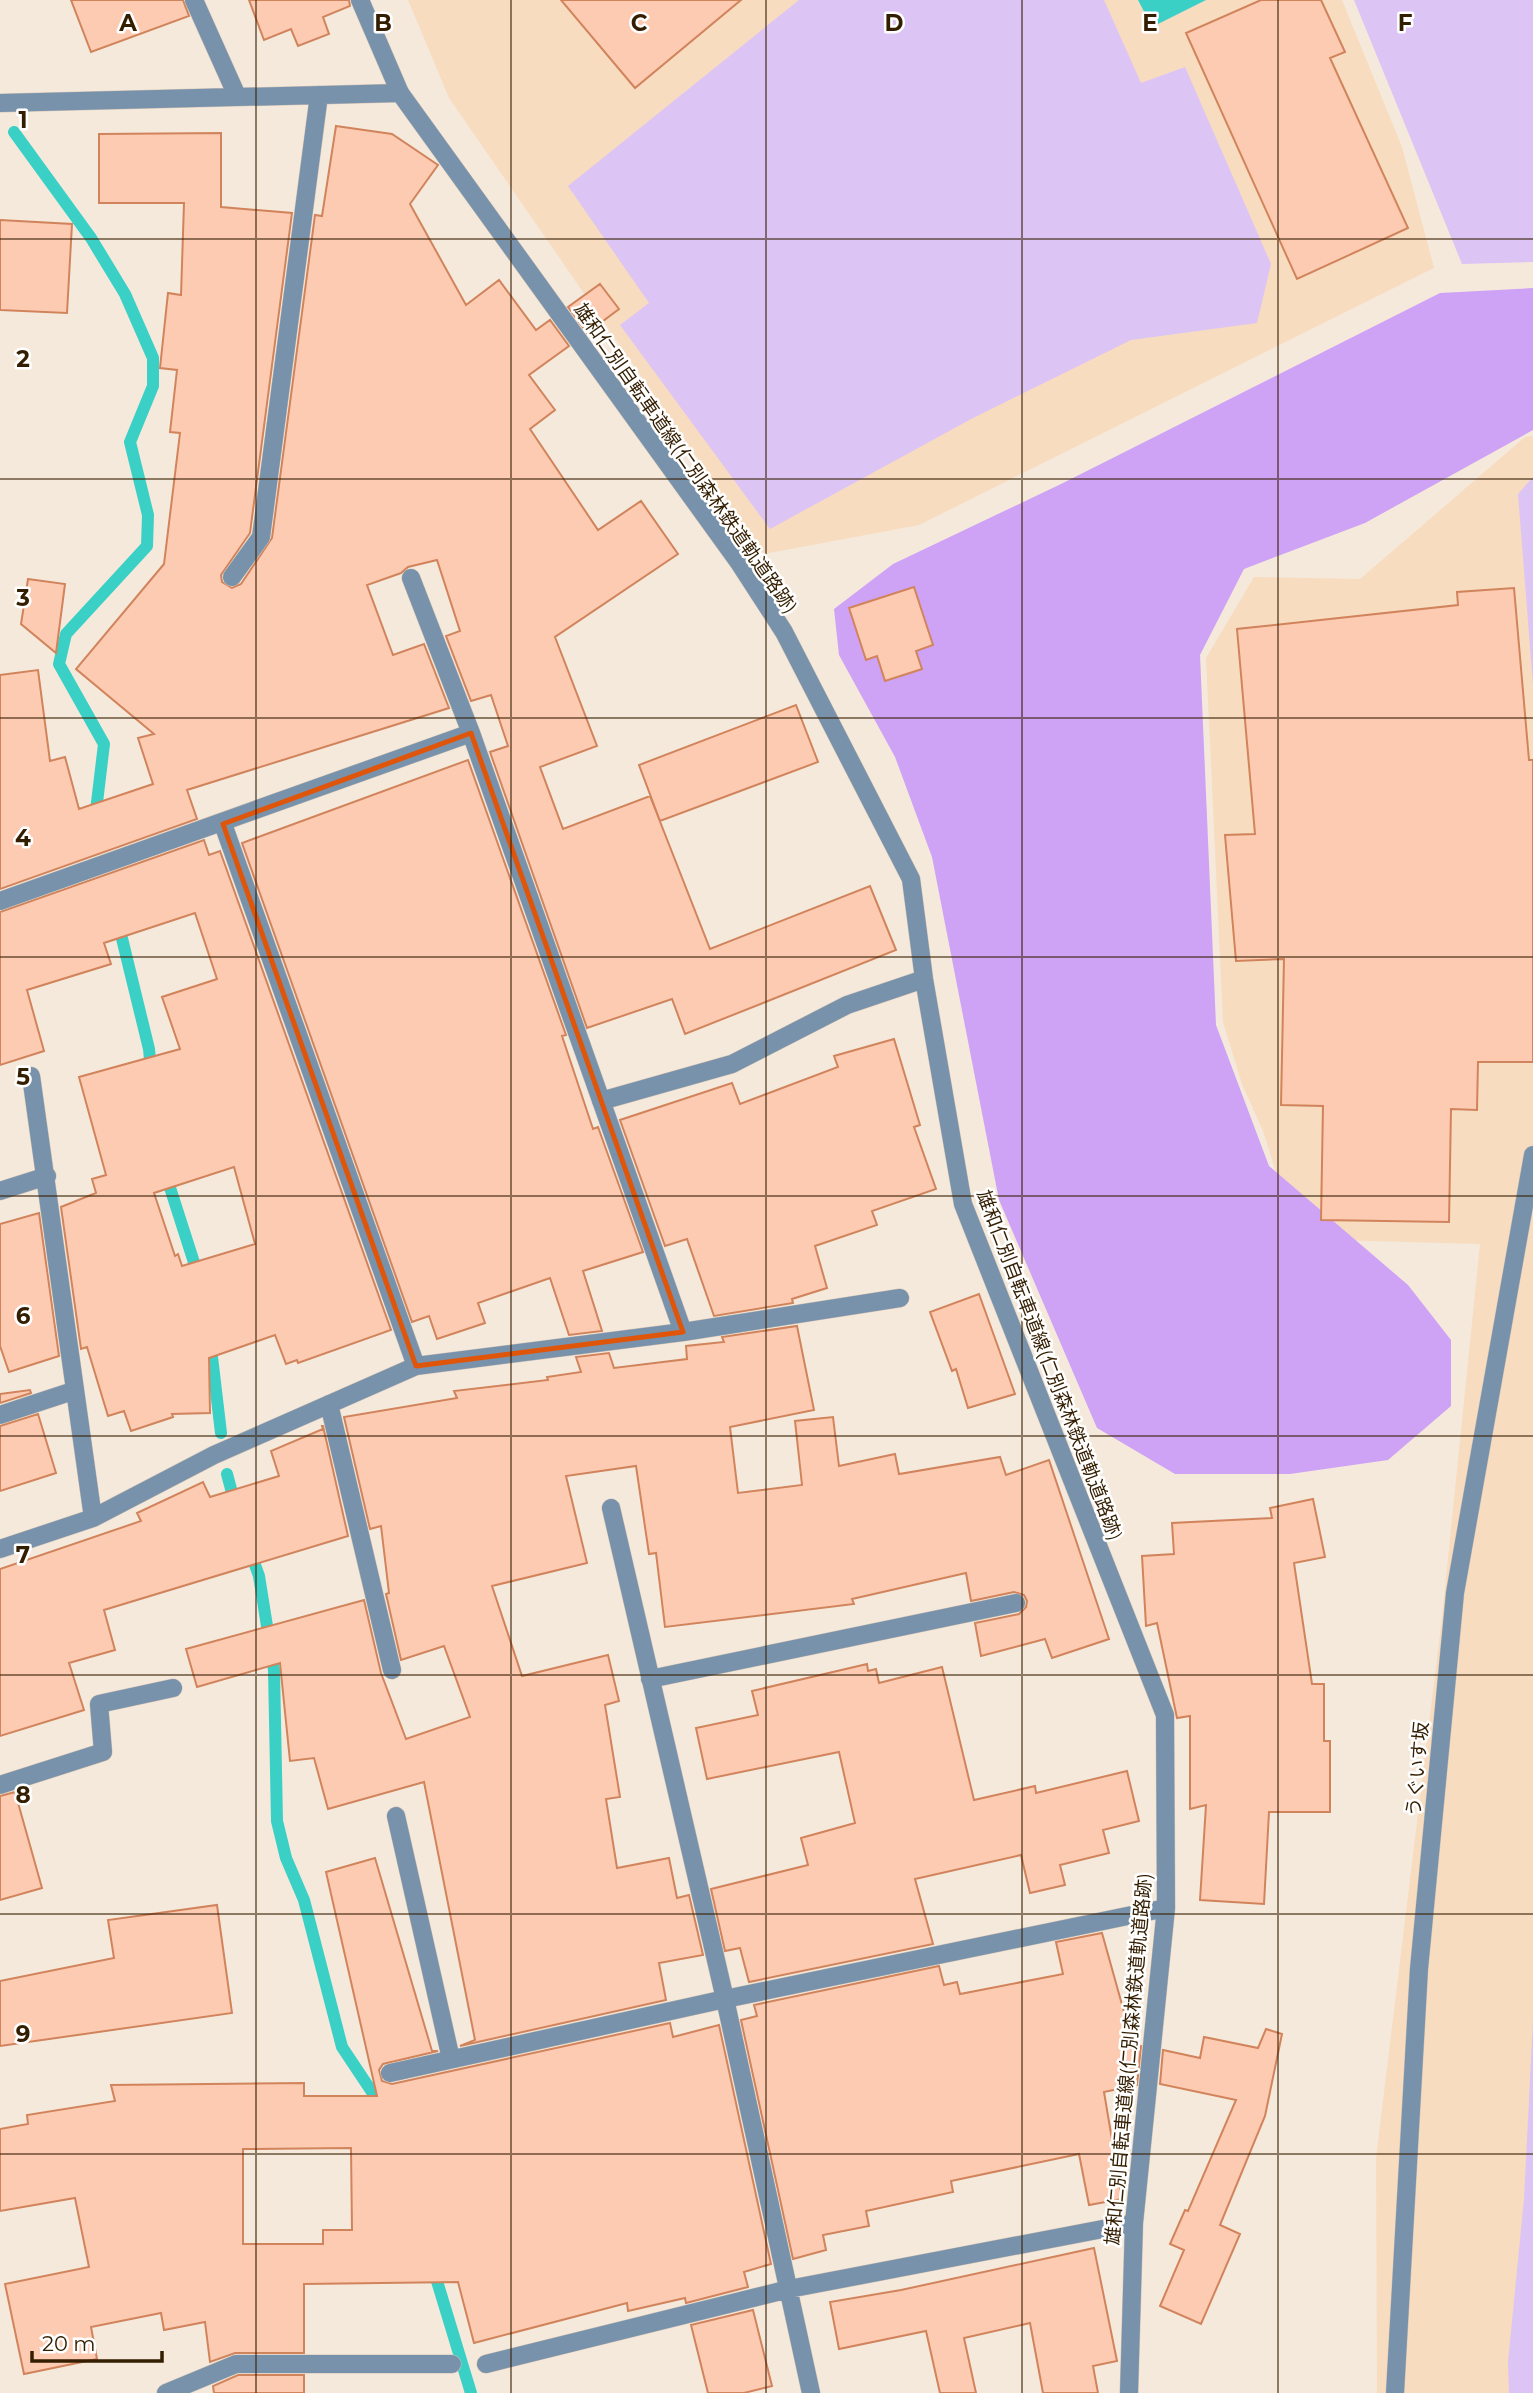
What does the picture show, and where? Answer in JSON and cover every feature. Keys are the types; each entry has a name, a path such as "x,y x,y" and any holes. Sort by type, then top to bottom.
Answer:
{"street":[{"path":"194,0 237,96"},
{"name":"雄和仁別自転車道線(仁別森林鉄道軌道路跡)","path":"360,0 400,93 740,564 783,632 911,879 924,979 963,1204 1165,1716 1166,1908 1134,2224 1129,2393"},
{"path":"0,103 400,93"},
{"path":"232,577 261,537 319,95"},
{"path":"411,578 471,733 683,1332"},
{"path":"0,901 223,824 471,733"},
{"path":"223,824 416,1366"},
{"path":"601,1101 732,1064 847,1005 924,979"},
{"path":"31,1076 47,1176 73,1391 93,1518"},
{"name":"うぐいす坂","path":"1395,2393 1419,1969 1455,1593 1533,1155"},
{"path":"0,1191 47,1176"},
{"path":"0,1549 93,1518 215,1455 416,1366 683,1332 900,1298"},
{"path":"0,1415 73,1391"},
{"path":"329,1404 393,1670"},
{"path":"611,1508 725,1999 811,2393"},
{"path":"650,1679 1016,1604"},
{"path":"0,1785 103,1752 99,1704 173,1688"},
{"path":"396,1816 451,2059"},
{"path":"390,2073 725,1999 1166,1908"},
{"path":"486,2364 789,2288 1134,2224"},
{"path":"166,2393 236,2364 452,2364"}],"highlighted area":[{"path":"471,733 683,1332 416,1366 223,824"}],"shaded area":[{"path":"408,0 1342,0 1402,147 1434,268 919,525 764,554 449,98"},
{"path":"799,0 1104,0 1141,83 1185,67 1271,264 1257,323 1131,340 973,418 770,529 620,325 649,303 568,186"},
{"path":"1354,0 1533,0 1533,262 1462,264"},
{"path":"1533,288 1533,430 1365,523 1244,569 1200,655 1216,1025 1269,1166 1408,1285 1451,1340 1451,1406 1388,1460 1290,1474 1175,1474 1097,1428 999,1200 932,857 895,757 839,655 834,609 893,564 1063,483 1440,293"},
{"path":"1533,436 1533,2393 1377,2393 1376,2158 1442,1617 1480,1244 1297,1239 1263,1131 1242,1084 1223,1022 1206,658 1254,577 1360,579 1525,437"},
{"path":"1533,477 1533,685 1518,494"},
{"path":"1533,2020 1533,2393 1509,2393 1508,2362 1524,2199"}],"water":[{"path":"1138,0 1206,0 1152,27"}],"building":[{"path":"71,0 183,0 189,16 91,52"},
{"path":"249,0 349,0 350,6 323,17 329,34 298,46 291,29 264,40"},
{"path":"561,0 741,0 635,88"},
{"path":"1261,0 1321,0 1345,52 1330,58 1408,228 1297,279 1186,33"},
{"path":"336,126 392,134 438,165 410,204 466,305 499,280 536,330 550,320 569,346 529,375 555,410 530,429 598,530 641,501 678,554 555,637 597,746 540,767 563,829 650,796 710,949 870,886 896,950 685,1034 672,999 587,1028 490,752 508,746 491,695 471,701 446,636 460,631 437,560 408,567 401,573 367,585 393,655 424,644 449,708 187,790 197,819 0,889 0,675 38,670 50,761 65,757 79,809 153,784 138,738 154,734 76,669 164,564 180,433 170,432 177,370 160,368 168,293 181,295 184,203 99,203 99,134 221,133 221,207 292,213 250,533 221,575 222,582 232,588 241,584 272,538 315,215 322,216"},
{"path":"0,220 72,224 67,313 0,310"},
{"path":"600,284 619,309 587,333 568,307"},
{"path":"28,579 65,584 56,653 21,624"},
{"path":"914,587 933,645 916,651 922,669 885,681 877,656 866,660 849,608"},
{"path":"1514,588 1529,760 1533,760 1533,1062 1478,1062 1477,1110 1451,1109 1449,1222 1321,1220 1323,1106 1281,1105 1284,959 1236,961 1225,835 1255,834 1237,629 1458,605 1457,592"},
{"path":"796,705 818,762 660,821 639,765"},
{"path":"468,760 566,1035 562,1036 593,1129 598,1127 643,1252 583,1271 602,1331 569,1335 550,1278 478,1303 485,1323 437,1339 429,1316 412,1322 242,843"},
{"path":"204,840 209,855 220,851 391,1330 298,1363 297,1360 286,1364 275,1335 209,1358 210,1413 172,1414 173,1417 131,1431 124,1411 108,1416 87,1347 81,1349 61,1207 96,1193 92,1179 106,1175 79,1077 180,1049 162,997 217,979 195,913 104,943 111,964 27,990 44,1051 0,1065 0,912","holes":["234,1167 255,1244 182,1266 178,1254 175,1256 154,1193"]},
{"path":"894,1039 920,1125 914,1127 936,1189 872,1211 877,1225 815,1246 827,1288 792,1299 793,1303 714,1316 687,1239 665,1246 620,1120 732,1083 740,1104 838,1067 834,1056"},
{"path":"39,1213 59,1356 9,1372 0,1346 0,1224"},
{"path":"979,1294 1015,1394 968,1408 956,1369 952,1371 930,1312"},
{"path":"797,1326 814,1410 730,1427 738,1493 802,1485 795,1421 833,1417 839,1466 895,1454 899,1474 1000,1457 1006,1475 1049,1460 1109,1639 1052,1658 1045,1639 981,1656 975,1623 1019,1614 1026,1607 1027,1601 1024,1595 1014,1592 971,1601 966,1573 852,1599 854,1604 665,1627 656,1553 649,1554 636,1466 566,1476 587,1563 492,1586 522,1676 608,1655 619,1701 605,1705 620,1797 606,1799 617,1868 669,1858 677,1898 689,1895 703,1955 659,1963 666,2000 460,2046 475,2040 424,1782 328,1809 314,1758 290,1761 280,1663 197,1687 186,1649 364,1600 381,1673 406,1739 470,1717 444,1646 401,1660 386,1594 389,1593 381,1526 370,1529 344,1417 457,1398 454,1391 548,1380 547,1377 581,1372 576,1357 609,1353 614,1368 687,1359 686,1346 724,1342 722,1337"},
{"path":"30,1390 31,1393 0,1403 0,1394"},
{"path":"38,1414 56,1473 0,1491 0,1426"},
{"path":"323,1426 348,1536 104,1610 115,1650 69,1663 84,1710 0,1736 0,1569 141,1521 137,1513 203,1482 210,1497 279,1476 271,1451 323,1429"},
{"path":"1313,1499 1325,1557 1294,1563 1312,1684 1324,1684 1324,1741 1330,1741 1330,1812 1269,1812 1264,1904 1200,1900 1206,1805 1190,1809 1190,1716 1177,1718 1157,1623 1146,1626 1142,1556 1174,1554 1172,1523 1272,1518 1270,1508"},
{"path":"867,1664 868,1671 876,1669 879,1683 942,1667 974,1800 1035,1786 1036,1793 1127,1771 1139,1821 1103,1830 1109,1853 1060,1865 1065,1885 1030,1893 1021,1855 915,1879 933,1944 749,1982 740,1948 725,1951 711,1889 808,1865 801,1838 855,1823 839,1752 707,1779 696,1728 758,1715 752,1691"},
{"path":"15,1792 42,1888 0,1900 0,1796"},
{"path":"375,1858 432,2051 438,2051 383,2064 379,2070 382,2081 392,2084 670,2023 673,2037 719,2025 771,2264 744,2272 748,2287 686,2303 685,2298 628,2311 627,2303 474,2343 458,2282 304,2284 304,2353 235,2353 210,2362 205,2322 164,2330 161,2313 91,2327 97,2359 24,2374 5,2284 89,2267 75,2198 0,2211 0,2129 28,2124 27,2115 115,2101 111,2085 304,2083 304,2096 377,2096 326,1872","holes":["351,2148 352,2230 323,2230 323,2244 243,2244 243,2149"]},
{"path":"217,1905 232,2013 0,2046 0,1981 114,1958 108,1920"},
{"path":"1102,1933 1133,2044 1141,2046 1137,2085 1104,2092 1122,2199 1089,2205 1079,2154 951,2181 953,2192 866,2211 869,2226 823,2235 826,2250 793,2259 741,2020 757,2016 754,2005 939,1966 944,1985 957,1982 960,1994 1063,1974 1056,1942"},
{"path":"1266,2029 1282,2034 1265,2116 1220,2225 1240,2234 1201,2324 1160,2306 1184,2250 1170,2244 1185,2210 1188,2211 1236,2100 1160,2084 1163,2050 1200,2058 1204,2037 1258,2048"},
{"path":"1094,2248 1117,2361 1093,2366 1098,2393 1043,2393 1030,2323 964,2338 976,2393 940,2393 926,2331 839,2349 830,2302 901,2290"},
{"path":"753,2310 772,2386 744,2393 708,2393 691,2325"},
{"path":"238,2375 304,2375 304,2393 214,2393 213,2386"}],"waterway":[{"path":"14,132 91,238 125,294 153,358 153,386 130,442 148,515 147,546 66,634 59,664 104,744 95,819"},
{"path":"118,922 149,1049 151,1071"},
{"path":"165,1172 199,1278"},
{"path":"210,1340 221,1433"},
{"path":"227,1474 235,1504"},
{"path":"249,1548 259,1576 274,1670 277,1821 286,1858 304,1900 342,2047 384,2110"},
{"path":"433,2268 471,2393"}]}
